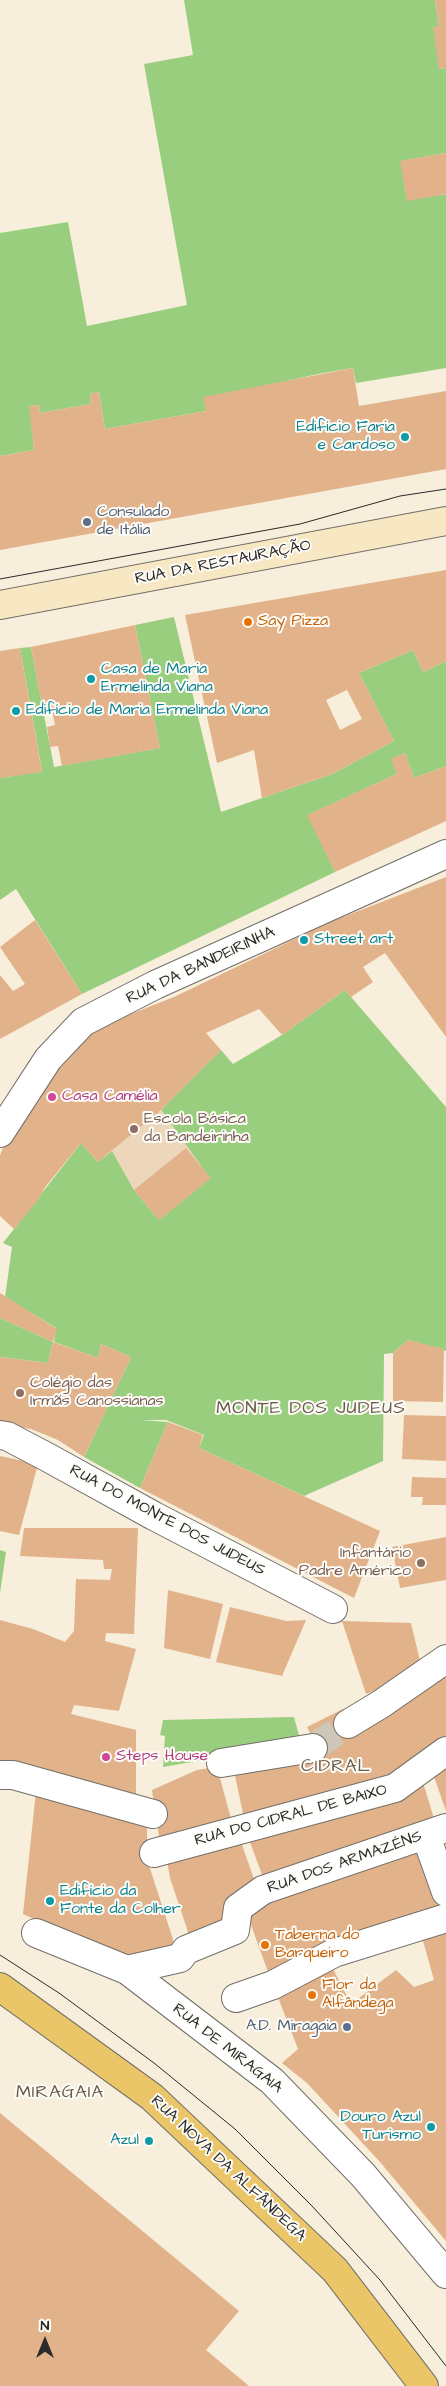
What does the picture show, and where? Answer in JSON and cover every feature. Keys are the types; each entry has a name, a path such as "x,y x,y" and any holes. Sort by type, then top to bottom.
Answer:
{"main road":[{"name":"RUA DA RESTAURAÇÃO","path":"0,605 446,521"},
{"name":"RUA NOVA DA ALFÂNDEGA","path":"0,1987 13,1994 152,2096 335,2270 424,2386"}],"street":[{"name":"RUA DA BANDEIRINHA","path":"0,1133 48,1058 84,1022 155,985 446,854"},
{"name":"RUA DO MONTE DOS JUDEUS","path":"0,1435 8,1436 154,1516 333,1609"},
{"path":"348,1724 381,1704 446,1659"},
{"path":"221,1763 313,1748"},
{"name":"RUA DO CIDRAL DE BAIXO","path":"154,1853 395,1788 446,1751"},
{"path":"0,1775 13,1775 153,1814"},
{"path":"436,1832 446,1892"},
{"name":"RUA DOS ARMAZÉNS","path":"127,1970 180,1958 186,1950 235,1930 238,1908 262,1890 436,1832"},
{"path":"236,1998 273,1985 334,1953 446,1918"},
{"name":"RUA DE MIRAGAIA","path":"36,1933 127,1970 272,2081 363,2175 446,2274"}],"shaded area":[{"name":"Escola Básica da Bandeirinha","path":"98,1027 211,1178 159,1220 134,1190 112,1151 50,1079"}],"green space":[{"path":"184,0 435,0 439,26 439,69 446,68 446,153 401,161 407,200 446,194 446,368 356,383 353,368 318,374 252,389 206,411 105,429 99,392 90,394 91,404 40,413 39,405 30,406 34,450 0,456 0,233 68,222 87,326 187,305 144,64 193,55"},
{"path":"174,617 221,812 332,774 394,741 359,673 413,650 423,672 446,661 446,766 414,778 405,753 392,759 397,774 308,815 335,872 82,994 16,889 0,900 0,778 42,771 20,648 31,647 54,767 160,748 135,625"},
{"path":"345,990 446,1107 446,1351 408,1340 393,1353 384,1354 383,1461 304,1496 199,1448 204,1435 166,1420 141,1420 168,1422 140,1488 84,1457 131,1357 101,1344 98,1358 54,1342 56,1328 5,1297 12,1247 3,1243 81,1143 98,1162 112,1151 134,1190 159,1220 210,1178 161,1110 221,1050 233,1064 282,1035"},
{"path":"0,1318 53,1342 48,1363 0,1357"},
{"path":"0,1550 6,1552 0,1593"},
{"path":"294,1717 301,1743 163,1767 165,1736 160,1735 163,1720"}],"building":[{"path":"435,0 446,0 446,68 439,69 433,27 439,26"},
{"path":"446,153 446,194 407,201 400,161"},
{"path":"353,368 359,406 446,391 446,469 0,550 0,456 34,450 29,406 39,405 40,413 91,404 90,394 99,392 105,429 206,411 203,397"},
{"path":"446,570 446,661 423,672 413,650 359,673 394,741 332,774 262,798 254,750 217,763 185,615","holes":["347,690 362,719 340,730 326,700"]},
{"name":"Casa de Maria Ermelinda Viana","path":"135,625 160,748 62,766 58,746 50,747 47,727 55,725 52,710 43,710 31,647"},
{"name":"Edifício de Maria Ermelinda Viana","path":"20,648 42,772 0,778 0,651"},
{"path":"405,753 414,778 446,766 446,821 335,872 307,815 397,774 391,759"},
{"path":"446,877 446,1037 385,953 363,967 373,982 351,997 345,990 282,1035 259,1009 206,1033 221,1050 161,1110 98,1162 81,1143 14,1229 0,1216 0,1155 3,1148 50,1079 98,1027 174,997 330,922"},
{"path":"35,920 82,994 0,1039 0,975 13,991 25,984 0,947"},
{"path":"186,1148 211,1178 159,1220 134,1190"},
{"path":"0,1293 57,1329 53,1342 0,1318"},
{"path":"408,1340 444,1349 443,1402 393,1401 393,1353"},
{"path":"53,1342 98,1358 101,1344 131,1357 84,1457 58,1440 31,1429 0,1424 0,1357 48,1363"},
{"path":"404,1415 446,1416 446,1461 402,1459"},
{"path":"168,1422 203,1435 199,1448 380,1531 354,1598 140,1488"},
{"path":"0,1456 38,1464 19,1535 0,1531"},
{"path":"412,1477 446,1478 446,1505 422,1505 423,1497 411,1497"},
{"path":"24,1528 138,1528 134,1634 106,1633 105,1641 136,1649 119,1711 74,1705 71,1714 136,1730 136,1804 0,1769 0,1620 33,1629 65,1642 74,1631 76,1579 110,1580 112,1569 104,1569 103,1560 20,1556"},
{"name":"Infantário Padre Américo","path":"446,1537 446,1580 400,1588 392,1547"},
{"path":"168,1590 223,1604 210,1659 164,1648"},
{"path":"230,1607 286,1621 306,1620 282,1676 216,1662"},
{"path":"342,1621 411,1623 421,1665 393,1684 366,1694"},
{"path":"446,1676 446,1741 404,1771 245,1823 233,1766 319,1752 307,1727 343,1709 345,1715"},
{"path":"446,1760 446,1811 432,1771"},
{"path":"217,1767 233,1826 160,1843 152,1790 197,1770"},
{"path":"421,1776 436,1825 264,1880 248,1837"},
{"path":"36,1791 147,1820 147,1859 178,1955 132,1963 23,1914"},
{"path":"239,1836 256,1885 227,1917 189,1935 170,1878 166,1855"},
{"path":"425,1846 446,1913 272,1983 246,1911"},
{"path":"446,1922 446,2241 380,2162 307,2083 282,2063 298,2049 274,1987 328,1959 351,2004 396,1970 414,1987 434,1980 420,1930"},
{"path":"0,2113 239,2311 206,2350 249,2386 0,2386"}],"tunnel":[{"path":"313,1748 348,1724"}],"tram line":[{"path":"0,579 300,524 400,496 446,489"},
{"path":"0,1955 59,1993 154,2063 235,2129 312,2206 380,2280 446,2366"}],"place":[{"name":"Edifício Faria e Cardoso","path":"405,437"},
{"name":"Consulado de Itália","path":"87,522"},
{"name":"Say Pizza","path":"248,622"},
{"name":"Casa de Maria Ermelinda Viana","path":"91,679"},
{"name":"Edifício de Maria Ermelinda Viana","path":"16,711"},
{"name":"Street art","path":"304,940"},
{"name":"Casa Camélia","path":"52,1097"},
{"name":"Escola Básica da Bandeirinha","path":"134,1129"},
{"name":"Colégio das Irmãs Canossianas","path":"20,1393"},
{"name":"Infantário Padre Américo","path":"421,1563"},
{"name":"Steps House","path":"106,1757"},
{"name":"Edifício da Fonte da Colher","path":"50,1901"},
{"name":"Taberna do Barqueiro","path":"265,1945"},
{"name":"Flor da Alfândega","path":"312,1995"},
{"name":"A.D. Miragaia","path":"347,2027"},
{"name":"Douro Azul Turismo","path":"431,2127"},
{"name":"Azul","path":"149,2141"}],"district":[{"name":"MONTE DOS JUDEUS","path":"311,1409"},
{"name":"CIDRAL","path":"336,1767"},
{"name":"MIRAGAIA","path":"60,2093"}]}
